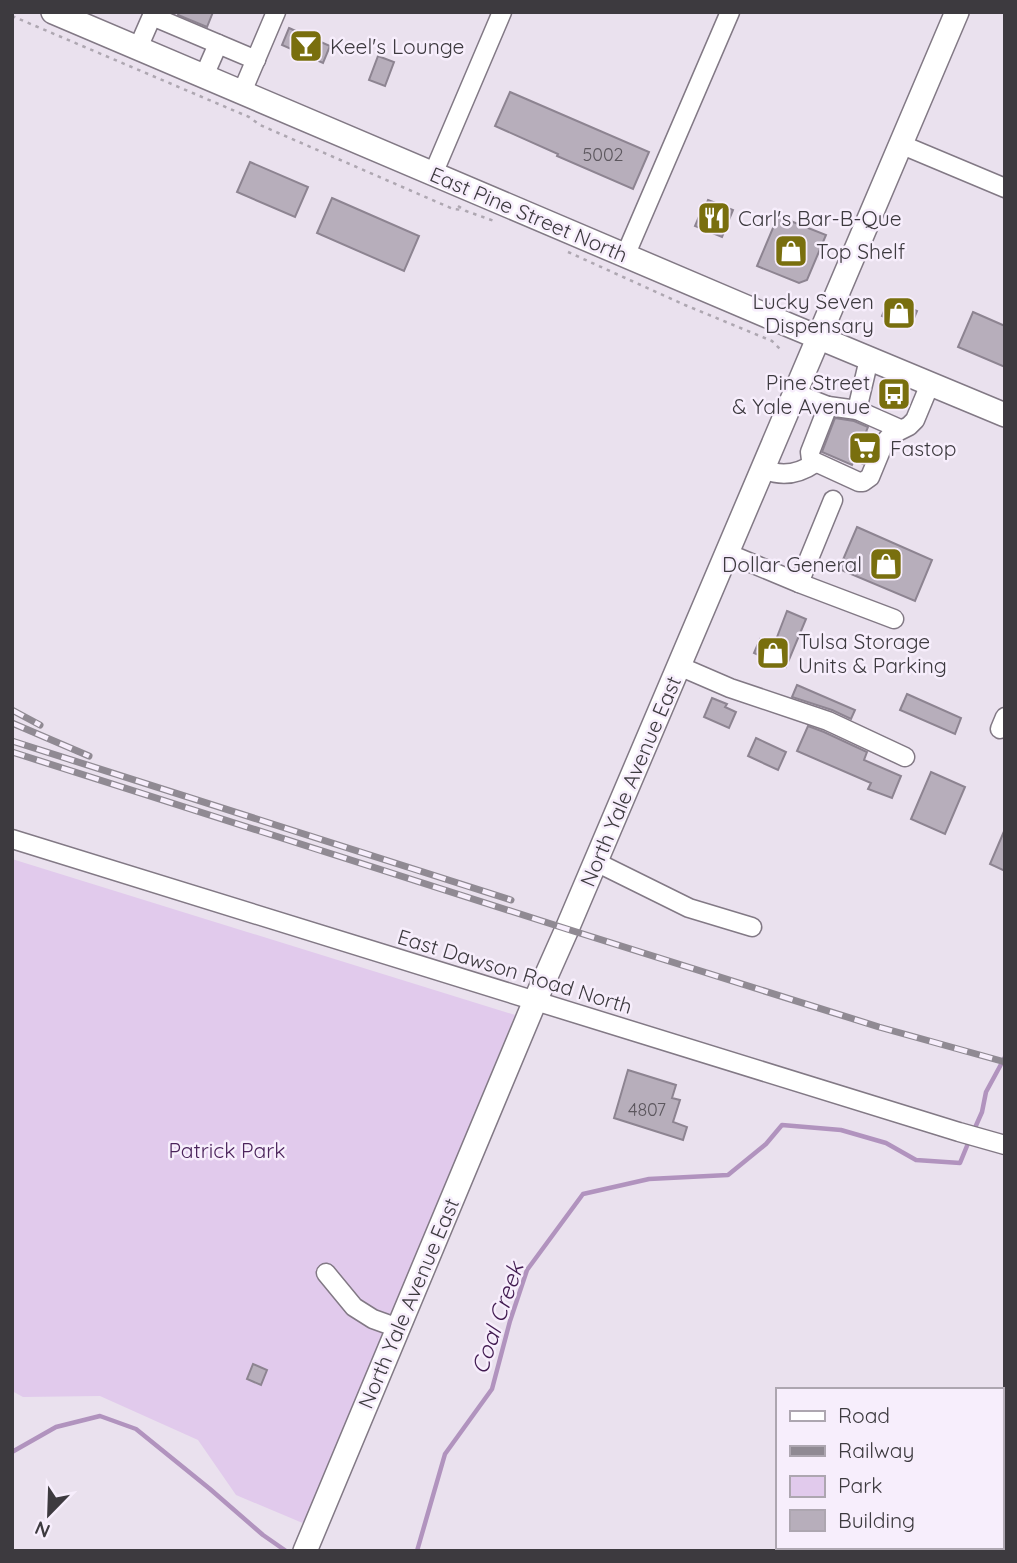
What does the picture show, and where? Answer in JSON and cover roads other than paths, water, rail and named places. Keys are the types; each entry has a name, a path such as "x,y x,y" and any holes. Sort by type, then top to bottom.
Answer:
{"main road":[{"name":"North Yale Avenue East","path":"307,1544 535,1001 957,12"},
{"name":"East Pine Street North","path":"64,14 625,256 1005,415"}],"street":[{"path":"242,92 276,12"},
{"path":"433,174 502,12"},
{"path":"625,256 730,12"},
{"path":"138,48 152,16 256,60"},
{"path":"204,76 218,44"},
{"path":"900,144 1005,188"},
{"path":"857,410 869,359"},
{"path":"828,406 809,457 815,463 863,482 870,477 884,443 915,419 930,384"},
{"path":"795,393 828,406 857,410 900,429"},
{"path":"763,469 783,474 801,471 815,463"},
{"path":"799,583 833,500"},
{"path":"727,553 894,619"},
{"path":"679,666 730,688 828,721 905,757"},
{"name":"East Dawson Road North","path":"12,839 998,1143"},
{"path":"596,862 689,908 752,927"},
{"path":"326,1273 354,1307 373,1319 398,1328"}],"waterway":[{"name":"Coal Creek","path":"974,1130 982,1112 986,1092 1005,1057"},
{"name":"Coal Creek","path":"417,1551 445,1454 492,1389 527,1270 583,1194 649,1179 728,1175 766,1144 782,1125 841,1130 886,1143 916,1160 960,1163 969,1141"},
{"name":"Coal Creek","path":"12,1452 56,1427 100,1416 136,1429 286,1551"}],"railway":[{"path":"12,710 40,725"},
{"path":"12,723 89,756"},
{"path":"12,741 511,900"},
{"path":"12,752 879,1027 1005,1062"}],"place":[{"name":"Keel's Lounge","path":"306,46"},
{"name":"Carl's Bar-B-Que","path":"714,218"},
{"name":"Top Shelf","path":"791,251"},
{"name":"Lucky Seven Dispensary","path":"899,313"},
{"name":"Pine Street & Yale Avenue","path":"894,394"},
{"name":"Fastop","path":"865,448"},
{"name":"Dollar General","path":"886,564"},
{"name":"Tulsa Storage Units & Parking","path":"773,653"}],"park label":[{"name":"Patrick Park","path":"227,1150"}]}
